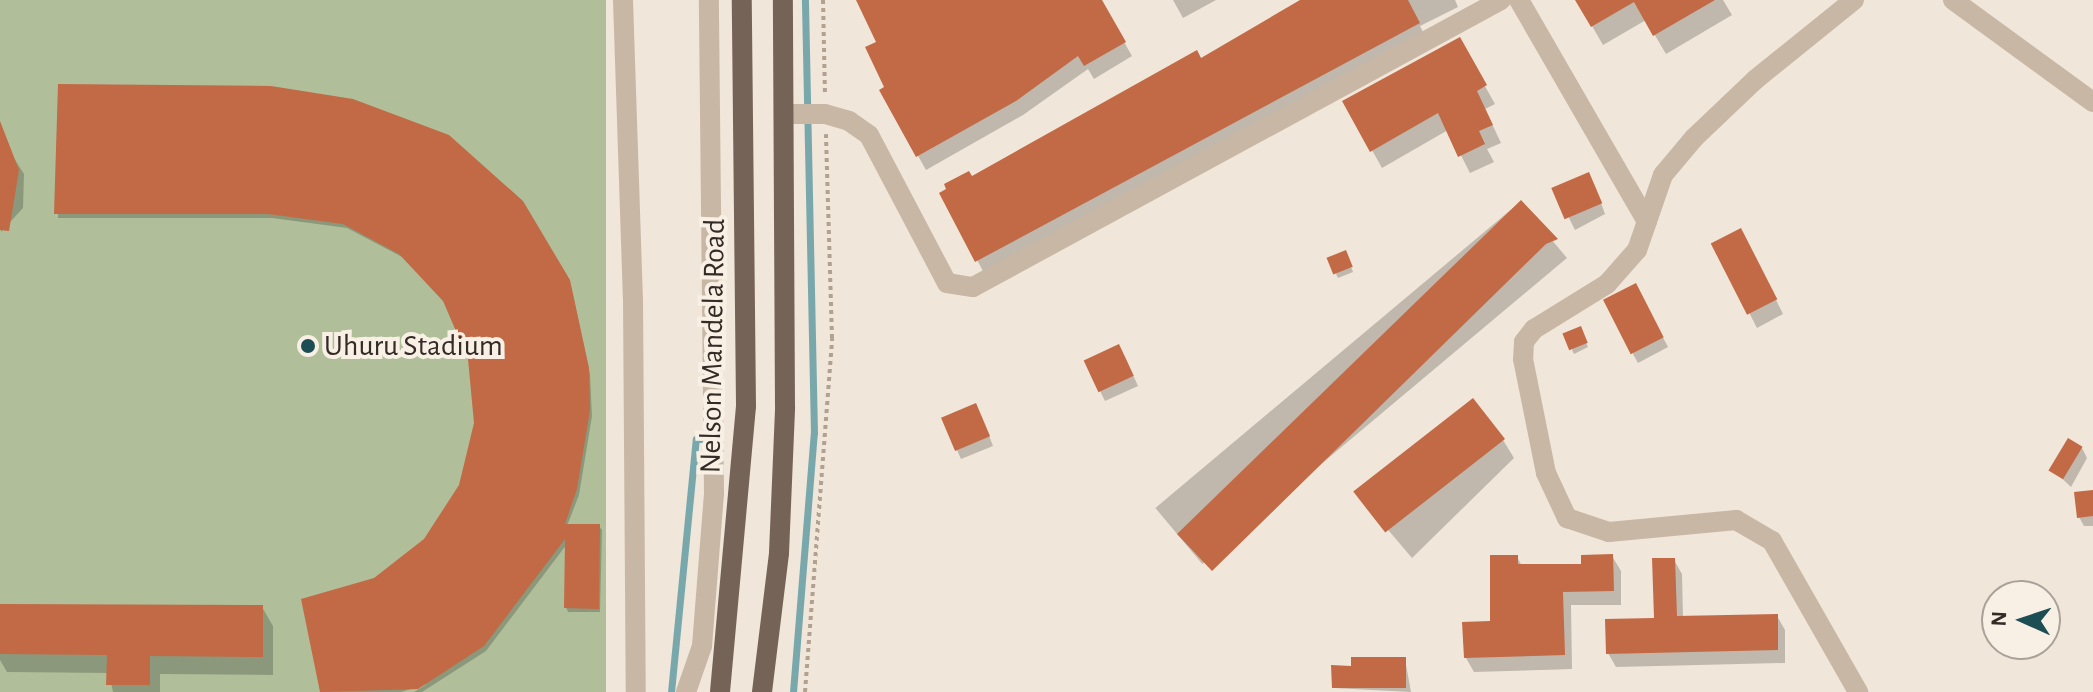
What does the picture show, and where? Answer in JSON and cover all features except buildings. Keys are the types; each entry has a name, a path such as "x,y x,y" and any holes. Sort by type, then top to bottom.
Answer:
{"main road":[{"name":"Nelson Mandela Road","path":"720,692 733,600 746,406 742,0"},
{"path":"762,692 780,538 787,256 783,0"}],"lane":[{"path":"623,0 633,299 636,692"},
{"path":"686,692 702,646 714,493 709,0"},
{"path":"785,114 825,114 849,121 869,135 947,283 973,287 1501,0"},
{"path":"1519,0 1647,222"},
{"path":"1854,0 1756,79 1694,138 1663,175 1637,250 1607,284 1534,329 1524,342 1546,473 1567,518 1609,532 1736,520 1772,541 1858,692"},
{"path":"1953,0 2093,102"}],"path":[{"path":"805,692 832,338 823,0"}],"green space":[{"name":"Uhuru Stadium","path":"0,0 606,0 606,692 0,692"}],"waterway":[{"path":"793,692 814,433 805,0"},
{"path":"671,692 696,439 709,439"}],"place":[{"name":"Uhuru Stadium","path":"308,346"}]}
